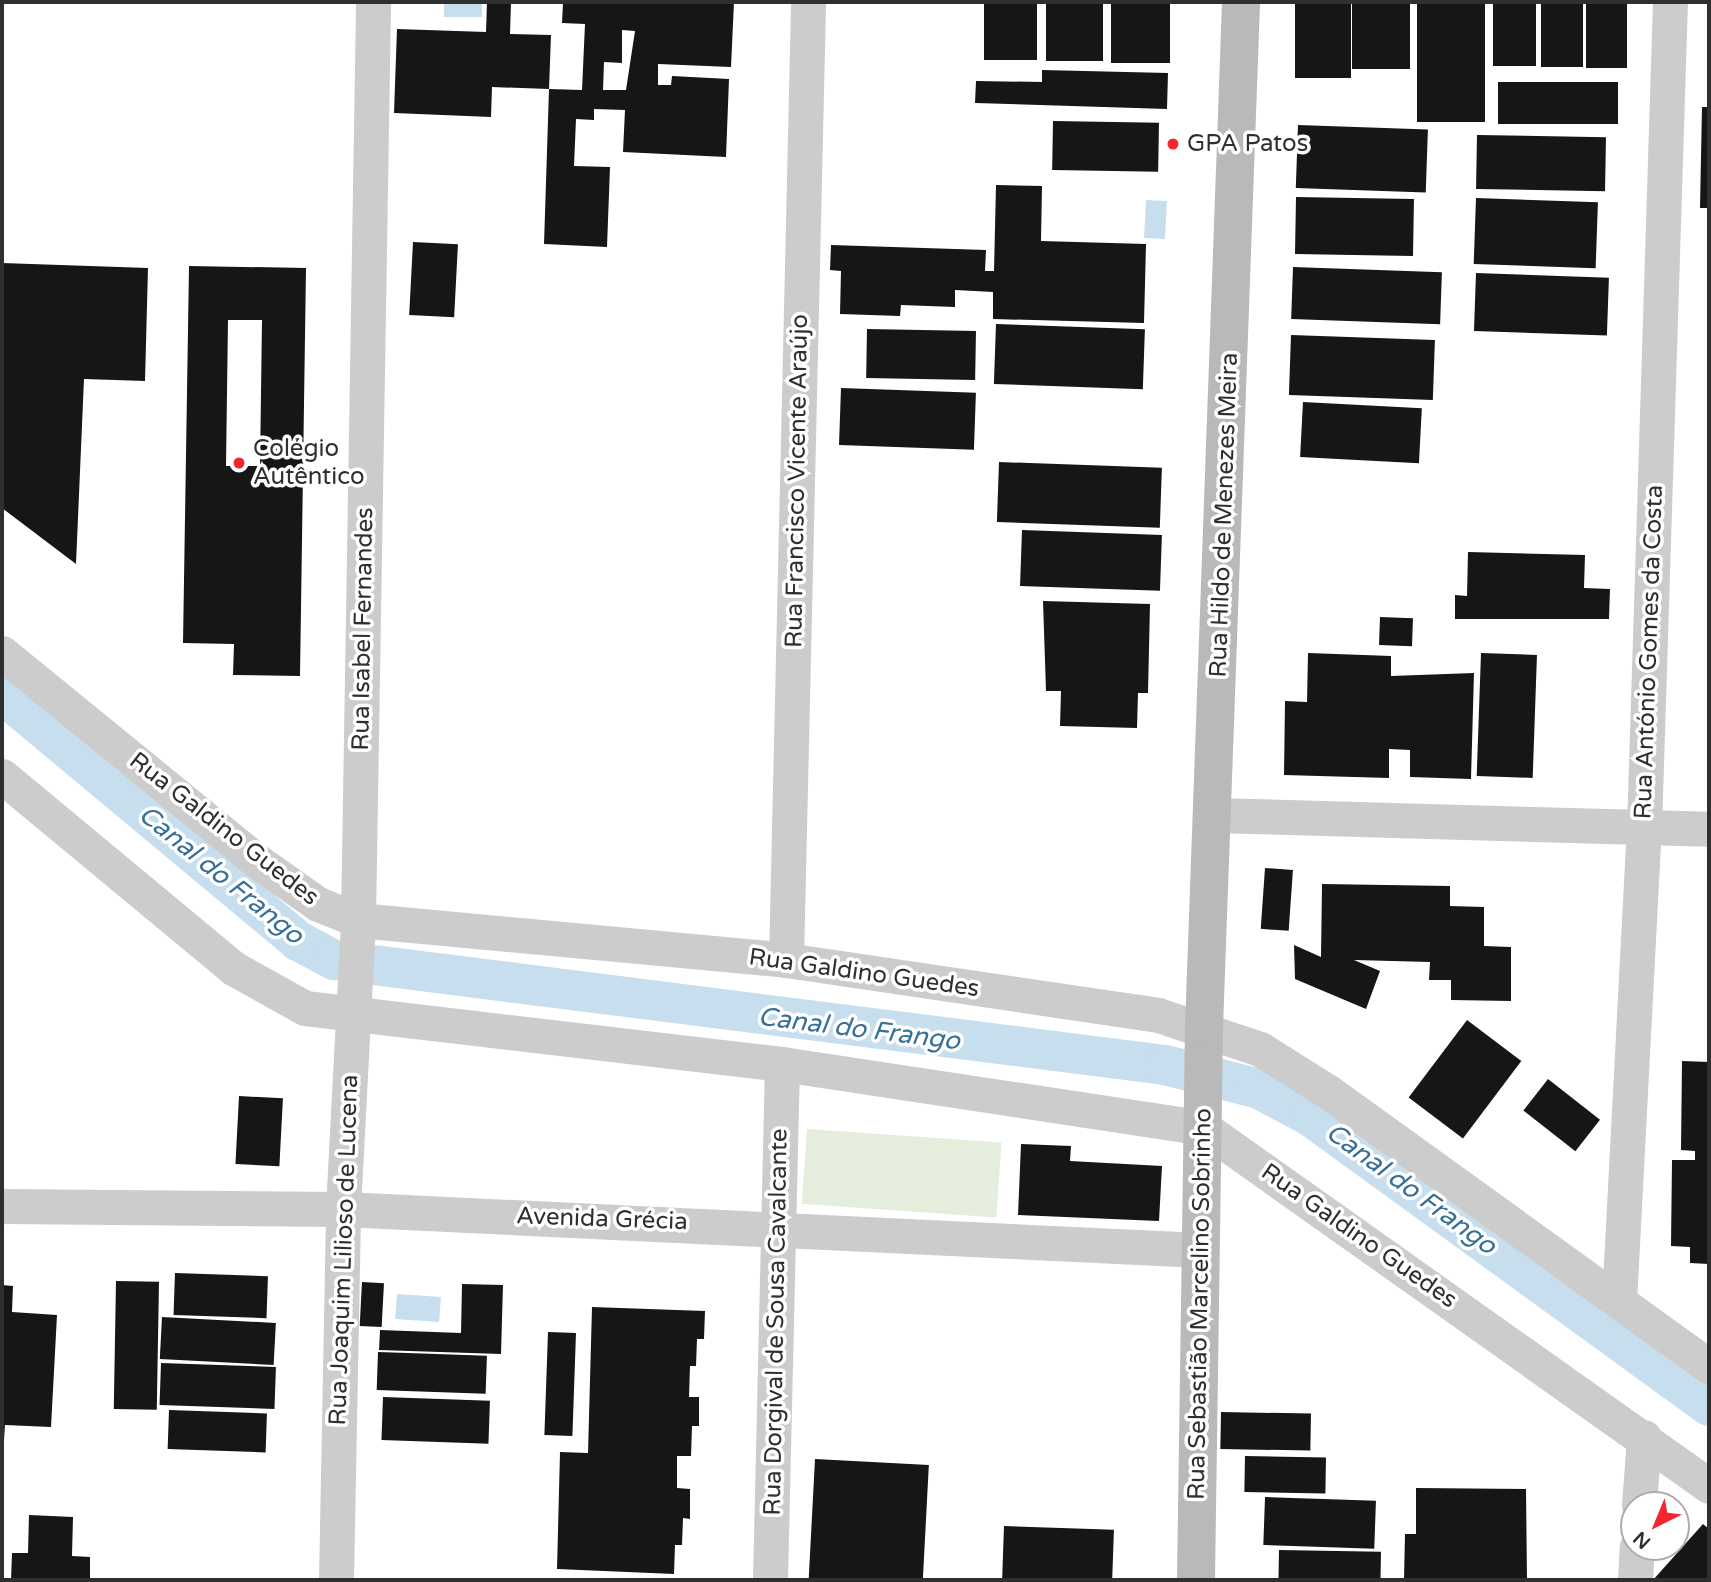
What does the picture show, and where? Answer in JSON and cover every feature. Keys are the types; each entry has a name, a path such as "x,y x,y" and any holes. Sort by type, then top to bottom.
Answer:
{"street":[{"name":"Rua Isabel Fernandes","path":"358,920 373,2"},
{"name":"Rua Francisco Vicente Araújo","path":"786,960 808,2"},
{"name":"Rua Hildo de Menezes Meira","path":"1204,1027 1214,815 1241,2"},
{"name":"Rua António Gomes da Costa","path":"1619,1302 1644,828 1670,2"},
{"name":"Rua Galdino Guedes","path":"2,653 257,861 318,904 358,920 786,960 1204,1027 1260,1049 1327,1091 1709,1367"},
{"name":"Rua Galdino Guedes","path":"2,776 233,968 305,1009 352,1017 782,1064 1204,1128 1644,1437 1709,1486"},
{"path":"1214,815 1709,829"},
{"name":"Rua Joaquim Lilioso de Lucena","path":"336,1580 343,1209 358,920"},
{"name":"Rua Sebastião Marcelino Sobrinho","path":"1196,1580 1204,1027"},
{"name":"Rua Dorgival de Sousa Cavalcante","path":"770,1580 782,1064"},
{"name":"Avenida Grécia","path":"2,1206 343,1209 779,1226 1201,1250"},
{"path":"1640,1491 1644,1437"},
{"path":"1634,1580 1636,1561"}],"green space":[{"path":"807,1129 1002,1143 996,1217 802,1204"}],"water":[{"path":"444,2 482,2 482,17 444,17"},
{"path":"1146,200 1167,201 1165,239 1144,238"},
{"path":"397,1294 441,1297 439,1322 395,1319"}],"building":[{"path":"487,2 511,2 510,34 551,35 549,89 492,87 491,117 394,113 397,29 486,32"},
{"path":"563,2 734,2 731,67 658,64 658,85 671,85 672,76 729,79 726,157 623,152 625,110 594,109 594,120 576,119 574,166 610,167 607,247 544,244 549,89 582,90 585,24 562,23","holes":["622,30 635,31 626,90 603,90 604,62 622,63"]},
{"path":"984,2 1037,2 1037,60 984,60"},
{"path":"1046,2 1103,2 1103,61 1046,61"},
{"path":"1111,2 1170,2 1170,63 1111,63"},
{"path":"1295,2 1351,2 1351,78 1295,78"},
{"path":"1352,2 1410,2 1410,69 1352,69"},
{"path":"1417,2 1485,2 1485,122 1417,122"},
{"path":"1493,2 1536,2 1536,66 1493,66"},
{"path":"1541,2 1583,2 1583,67 1541,67"},
{"path":"1586,2 1627,2 1627,68 1586,68"},
{"path":"1042,70 1168,73 1167,109 975,103 976,81 1042,82"},
{"path":"1498,82 1618,82 1618,124 1498,124"},
{"path":"1702,107 1709,107 1709,208 1700,208"},
{"path":"1053,121 1159,123 1158,172 1052,170"},
{"path":"1298,125 1428,130 1426,192 1296,188"},
{"path":"1477,135 1606,137 1605,191 1476,189"},
{"path":"996,185 1042,186 1041,241 1146,244 1144,323 993,319 993,292 955,290 955,307 901,305 900,316 840,314 841,271 830,270 831,245 986,250 985,271 994,271"},
{"path":"1296,197 1414,199 1413,256 1295,254"},
{"path":"1476,198 1598,202 1596,268 1474,264"},
{"path":"413,242 458,244 454,317 409,315"},
{"path":"2,263 148,268 145,381 84,379 76,564 2,508"},
{"name":"Colégio Autêntico","path":"189,266 306,268 300,676 233,675 234,644 183,643","holes":["228,320 262,320 260,466 226,466"]},
{"path":"1293,267 1442,272 1440,324 1291,319"},
{"path":"1476,273 1609,278 1607,336 1474,331"},
{"path":"996,324 1145,329 1143,389 994,384"},
{"path":"867,329 976,331 975,380 866,378"},
{"path":"1291,335 1435,340 1433,400 1289,395"},
{"path":"841,388 976,393 974,450 839,445"},
{"path":"1303,402 1422,408 1419,463 1300,457"},
{"path":"999,462 1162,468 1160,528 997,522"},
{"path":"1022,530 1162,535 1160,591 1020,586"},
{"path":"1468,552 1585,555 1584,588 1610,589 1609,619 1455,619 1455,595 1467,596"},
{"path":"1043,601 1150,604 1148,693 1138,693 1137,728 1060,726 1061,691 1046,691"},
{"path":"1380,617 1413,618 1412,646 1379,645"},
{"path":"1308,653 1391,656 1391,676 1474,673 1471,779 1410,777 1410,750 1389,749 1389,778 1284,775 1285,701 1307,702"},
{"path":"1481,653 1537,655 1533,778 1477,776"},
{"path":"1265,868 1293,870 1289,931 1261,929"},
{"path":"1322,884 1450,886 1450,906 1484,907 1484,946 1511,947 1511,1001 1451,1000 1451,980 1429,980 1430,962 1354,960 1380,971 1366,1009 1295,979 1294,945 1321,957"},
{"path":"1467,1020 1521,1061 1463,1138 1409,1097"},
{"path":"1682,1061 1709,1062 1709,1264 1690,1263 1690,1247 1671,1246 1672,1160 1695,1160 1695,1151 1681,1150"},
{"path":"1548,1079 1600,1120 1575,1151 1523,1111"},
{"path":"239,1096 283,1098 279,1166 235,1164"},
{"path":"1021,1144 1071,1146 1070,1161 1162,1166 1159,1221 1018,1215"},
{"path":"175,1273 268,1276 266,1318 174,1315"},
{"path":"116,1281 159,1282 157,1410 114,1409"},
{"path":"362,1282 384,1283 382,1327 360,1326"},
{"path":"462,1284 503,1285 501,1354 379,1350 380,1330 461,1333"},
{"path":"2,1285 13,1286 12,1312 57,1315 51,1427 5,1425 4,1440"},
{"path":"592,1307 705,1311 704,1339 697,1339 696,1366 690,1366 689,1397 699,1397 699,1426 692,1426 691,1456 677,1456 677,1488 690,1489 690,1519 683,1518 682,1545 675,1545 674,1574 557,1569 560,1452 588,1453"},
{"path":"162,1317 276,1323 274,1365 160,1359"},
{"path":"548,1332 576,1333 572,1436 544,1435"},
{"path":"378,1352 487,1356 486,1394 377,1390"},
{"path":"161,1363 276,1367 274,1409 160,1405"},
{"path":"383,1397 490,1401 488,1444 381,1440"},
{"path":"169,1410 267,1413 266,1452 168,1449"},
{"path":"1221,1412 1311,1414 1310,1451 1220,1449"},
{"path":"1245,1456 1326,1457 1325,1493 1244,1492"},
{"path":"815,1459 929,1465 923,1580 809,1580"},
{"path":"1416,1488 1526,1489 1527,1580 1404,1580 1405,1534 1416,1534"},
{"path":"1265,1497 1376,1501 1374,1549 1263,1545"},
{"path":"29,1515 73,1517 72,1556 90,1557 90,1580 11,1580 12,1553 28,1553"},
{"path":"1703,1524 1709,1529 1709,1580 1653,1580 1670,1561 1690,1561 1690,1539"},
{"path":"1004,1526 1114,1530 1112,1580 1002,1580"},
{"path":"1279,1550 1381,1552 1380,1580 1278,1580"}],"waterway":[{"name":"Canal do Frango","path":"2,694 298,941 334,960 1165,1065 1259,1089 1310,1116 1709,1406"}],"place":[{"name":"GPA Patos","path":"1173,144"},
{"name":"Colégio Autêntico","path":"239,463"}]}
